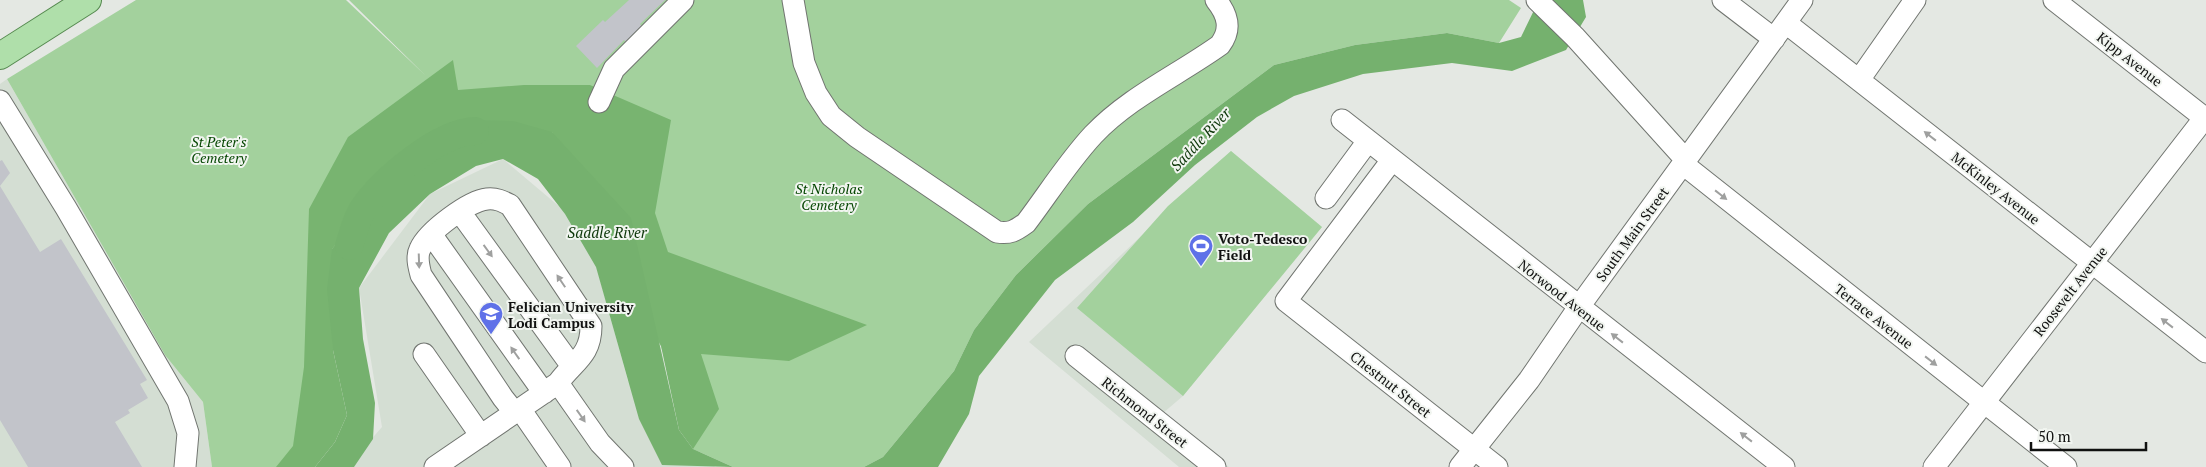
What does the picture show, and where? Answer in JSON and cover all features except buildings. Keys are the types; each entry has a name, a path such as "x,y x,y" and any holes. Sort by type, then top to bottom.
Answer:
{"main road":[{"path":"3,47 88,0"}],"street":[{"path":"599,102 614,69 683,0"},
{"path":"794,0 804,63 816,93 831,116 856,137 980,221 997,232 1006,234 1014,232 1026,223 1071,162 1094,135 1112,118 1149,89 1220,45 1225,38 1228,18 1216,0"},
{"name":"Terrace Avenue","path":"1537,0 1575,37 1684,162 2066,467"},
{"name":"McKinley Avenue","path":"1723,0 1780,31 1859,80 2091,264 2206,352"},
{"name":"South Main Street","path":"1460,467 1529,380 1802,0"},
{"path":"1859,80 1915,0"},
{"name":"Kipp Avenue","path":"2054,0 2206,117"},
{"path":"4,115 66,208 178,401 188,433 185,467"},
{"name":"Roosevelt Avenue","path":"1934,467 2206,117"},
{"name":"Norwood Avenue","path":"1342,120 1579,308 1784,467"},
{"path":"1326,198 1368,141"},
{"name":"Chestnut Street","path":"1392,160 1286,301 1497,467"},
{"path":"435,467 518,411 551,388 571,365 586,353 590,345 591,326 510,205 497,198 485,199 445,220 431,234 420,249 418,260 420,275 503,398 518,411 560,467"},
{"path":"460,212 571,365"},
{"path":"431,234 551,388 623,467"},
{"path":"424,354 481,436"},
{"name":"Richmond Street","path":"1076,356 1215,467"}],"shaded area":[{"path":"453,60 458,90 524,85 590,85 671,120 655,213 668,252 867,325 789,361 701,354 719,409 693,449 679,430 661,346 552,132 393,173 332,249 333,350 347,415 335,442 315,467 276,467 293,446 304,367 309,209 348,137"},
{"path":"7,79 165,355 203,402 212,467 0,467 0,84"},
{"name":"Voto-Tedesco Field","path":"1231,151 1322,227 1183,396 1156,419 1229,467 1179,467 1029,342"},
{"name":"Felician University Lodi Campus","path":"503,159 586,229 628,381 715,467 347,467 382,427 359,288 430,194"}],"green space":[{"name":"St Nicholas Cemetery","path":"136,0 346,0 426,76 349,0 1509,0 1521,8 1499,43 1447,33 1355,45 1274,65 1088,204 1016,275 974,330 954,371 883,457 864,467 733,467 693,449 661,346 513,121 354,220 315,467 212,467 203,402 165,355 7,79"},
{"name":"Voto-Tedesco Field","path":"1231,151 1322,227 1183,396 1077,308 1168,206"}],"water":[{"name":"Saddle River","path":"1539,0 1583,0 1586,17 1566,50 1512,71 1452,63 1363,74 1294,96 1257,117 1195,165 1133,222 1055,280 979,376 969,414 938,467 864,467 883,457 954,371 974,330 1016,275 1088,204 1274,65 1355,45 1447,33 1499,43 1521,37"},
{"name":"Saddle River","path":"473,120 513,121 552,132 631,218 679,430 693,449 733,467 662,465 639,419 596,267 565,214 538,179 503,159 476,166 430,194 389,233 359,288 363,339 375,403 373,439 354,467 315,467 335,442 347,415 333,350 327,289 332,249 393,173"}],"waterway":[{"name":"Saddle River","path":"349,246 363,209 372,197 398,172 429,148 461,133 475,131"}],"place":[{"name":"Voto-Tedesco Field","path":"1201,267"},
{"name":"Felician University Lodi Campus","path":"491,335"}],"park label":[{"name":"St Peter's Cemetery","path":"219,150"}]}
